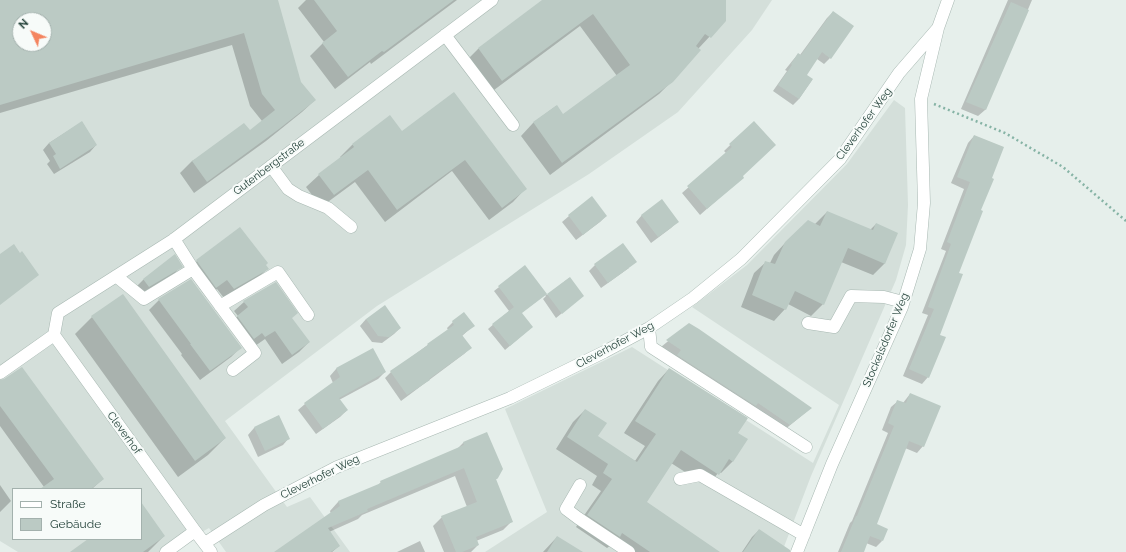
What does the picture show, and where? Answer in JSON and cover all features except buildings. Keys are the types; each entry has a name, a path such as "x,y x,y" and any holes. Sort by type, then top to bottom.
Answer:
{"street":[{"name":"Gutenbergstraße","path":"54,335 58,313 174,239 492,0"},
{"name":"Stockelsdorfer Weg","path":"798,552 832,464 903,302 920,249 924,204 921,99 938,28 948,0"},
{"name":"Cleverhofer Weg","path":"208,548 264,505 337,467 510,398 649,328 693,298 741,259 840,159 899,74 938,28"},
{"path":"445,35 513,125"},
{"path":"271,166 288,189 299,196 328,208 351,227"},
{"path":"174,239 193,269 255,353 233,370"},
{"path":"116,276 144,299 193,269"},
{"path":"220,306 278,272 308,315"},
{"path":"808,323 834,327 851,296 884,297 903,302"},
{"path":"649,328 651,347 806,447"},
{"path":"0,373 54,335"},
{"name":"Cleverhof","path":"54,335 208,548"},
{"path":"680,479 700,475 804,535"},
{"path":"580,485 566,509 628,552"},
{"path":"166,552 195,531"}],"path":[{"path":"921,99 1005,133 1063,167 1126,221"}],"shaded area":[{"path":"0,0 772,0 752,30 678,112 589,174 377,306 225,421 287,507 310,497 350,552 226,552 209,528 166,552 18,552 0,541"},
{"path":"894,100 905,108 908,205 906,245 896,280 811,476 782,552 485,552 547,512 505,409 632,347 813,463 839,405 692,307 747,265 847,164"}]}
